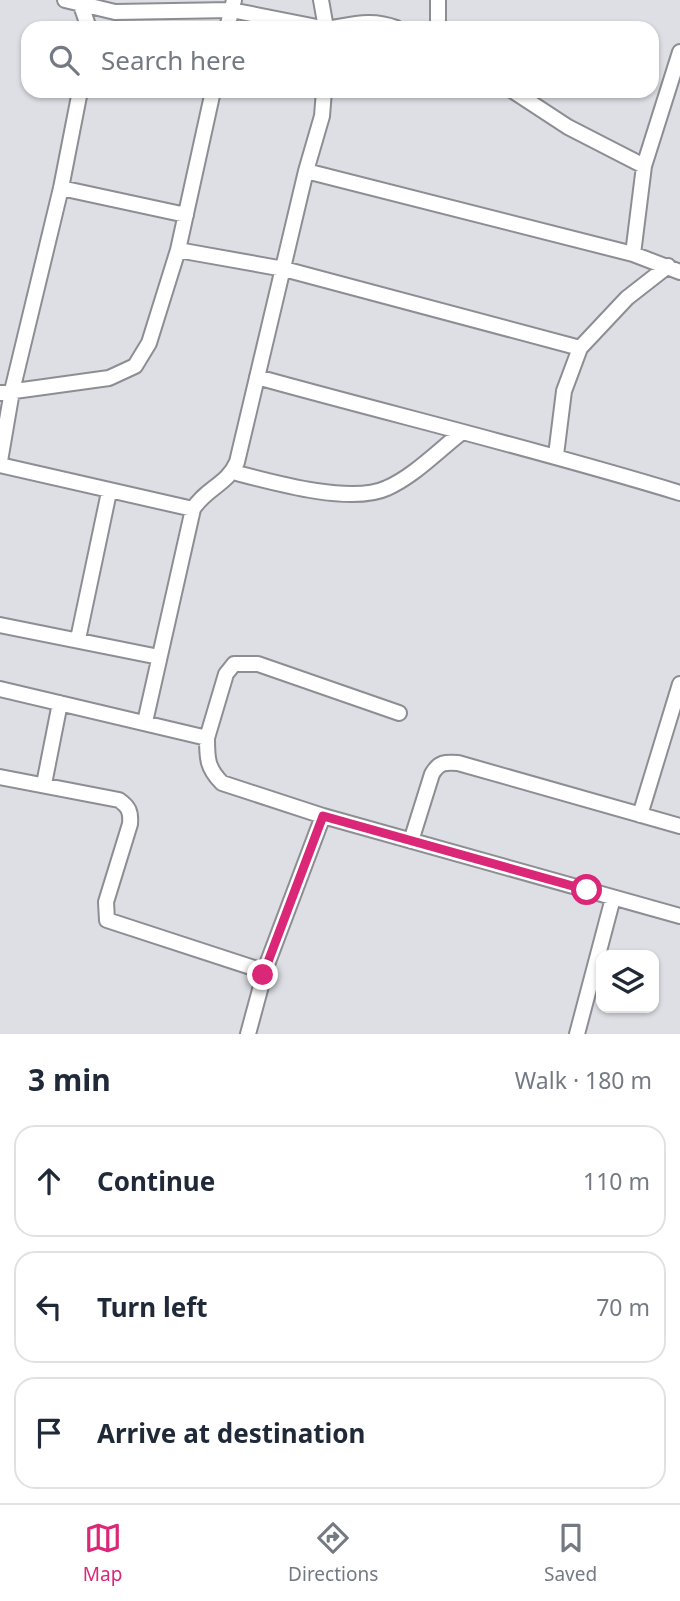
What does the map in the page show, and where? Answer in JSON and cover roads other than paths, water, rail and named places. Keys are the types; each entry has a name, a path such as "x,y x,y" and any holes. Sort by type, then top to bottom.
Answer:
{"street":[{"path":"65,0 140,13 233,5 296,21"},
{"path":"321,0 323,21"},
{"path":"438,0 438,21"},
{"path":"80,3 86,21"},
{"path":"633,254 644,166 680,52"},
{"path":"79,98 61,188 6,392 0,463 109,492 193,509"},
{"path":"6,392 110,378 135,366 149,343 178,250 211,98"},
{"path":"145,722 193,509 199,498 233,472 306,171 322,116 323,98"},
{"path":"524,98 568,127 644,166"},
{"path":"306,171 633,254 674,269"},
{"path":"61,188 186,215"},
{"path":"178,250 284,269 580,348"},
{"path":"556,455 564,391 580,348 627,298 674,269"},
{"path":"257,377 461,433 556,455 680,493"},
{"path":"233,472 317,491 368,493 386,489 404,478 461,433"},
{"path":"78,639 109,492"},
{"path":"0,625 159,657"},
{"path":"399,713 258,664 234,664 226,674 207,738 206,761 211,773 222,783 323,816 680,916"},
{"path":"640,815 680,684"},
{"path":"0,690 207,738"},
{"path":"44,784 60,703"},
{"path":"411,841 432,774 437,766 445,762 458,763 680,826"},
{"path":"0,776 119,800 131,812 130,824 106,902 107,920 256,967 263,975"},
{"path":"248,1034 263,975 323,816"},
{"path":"576,1034 612,898"}]}
